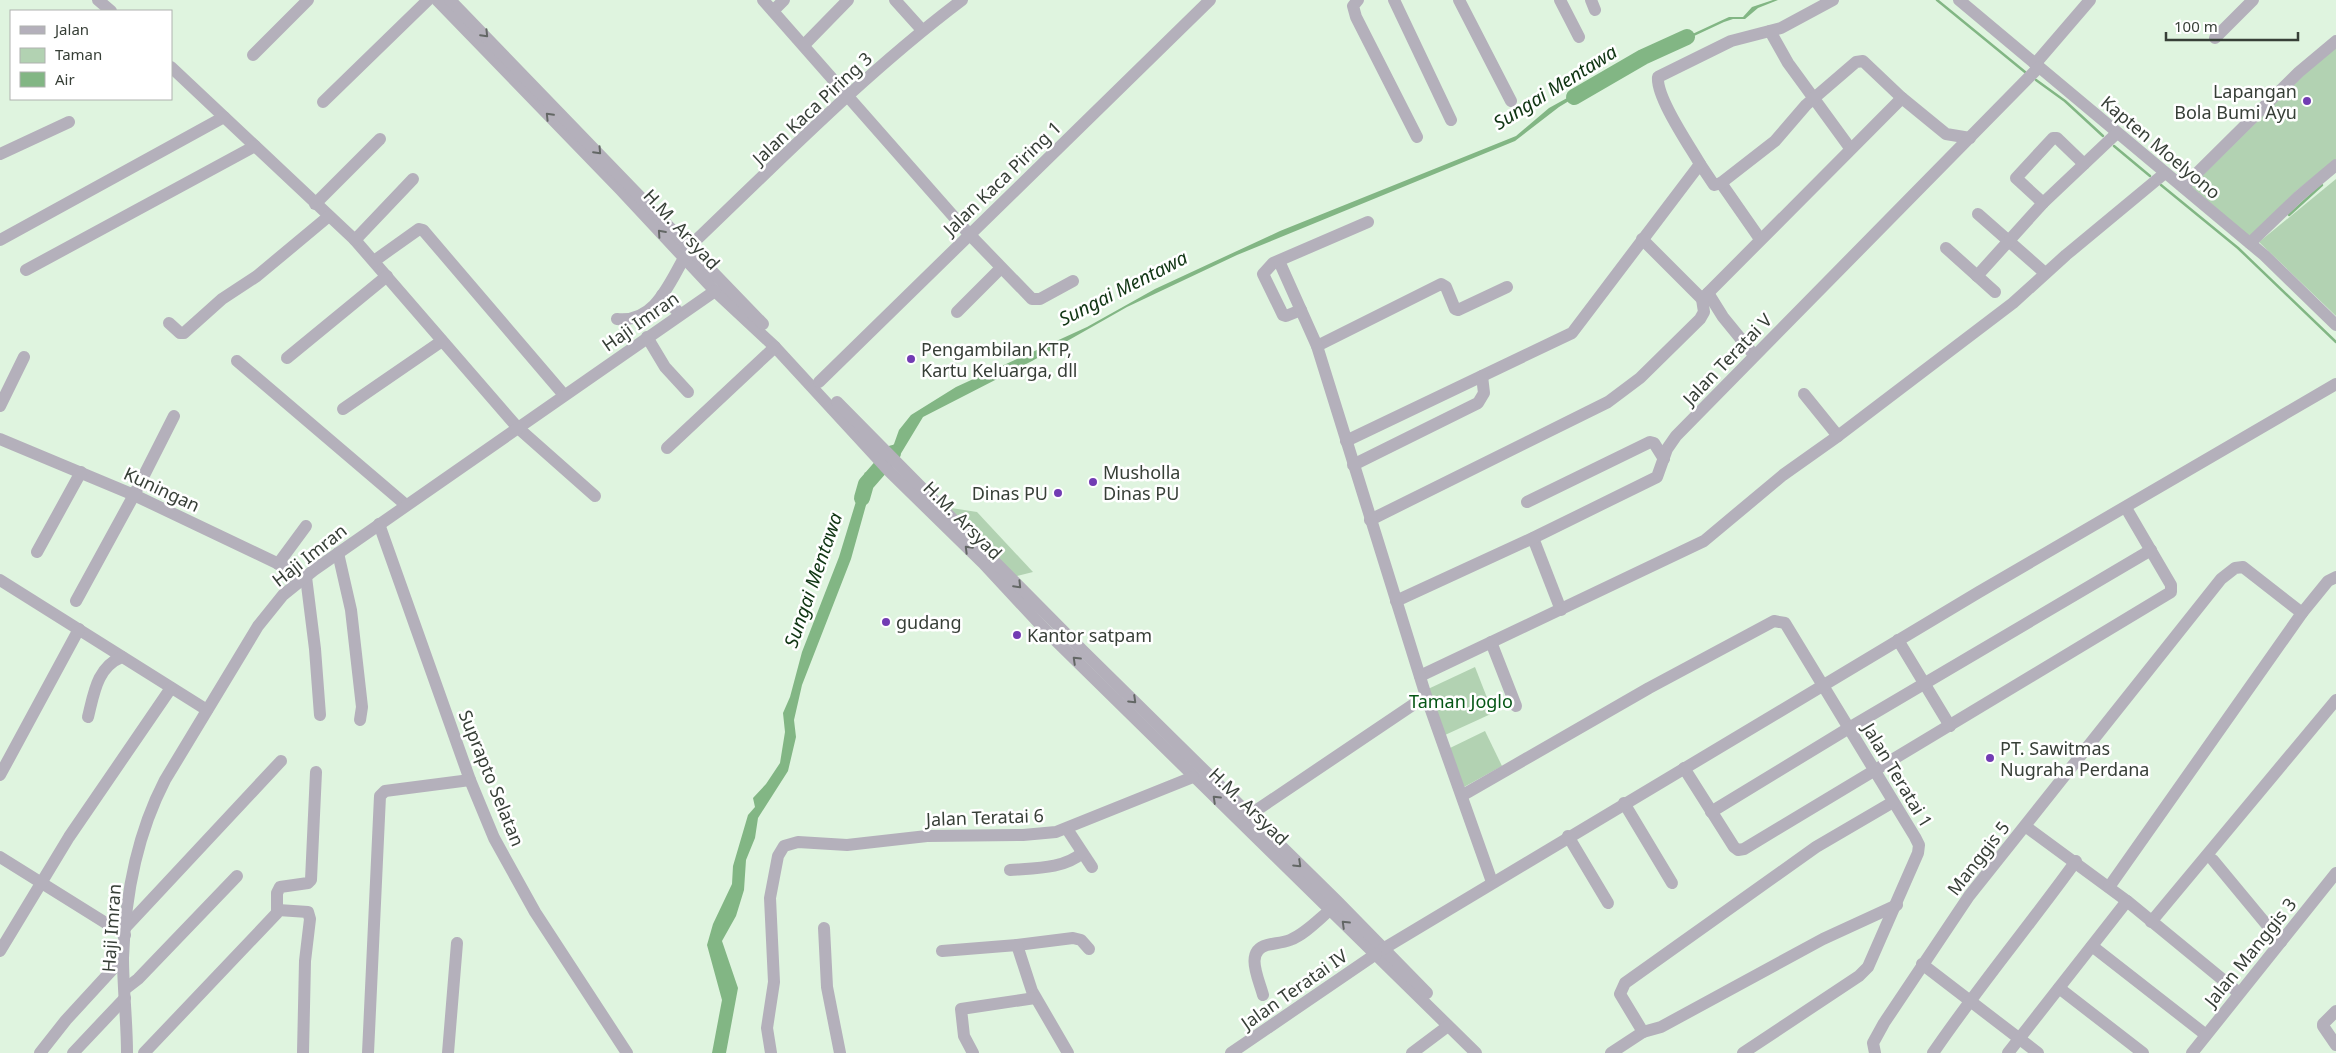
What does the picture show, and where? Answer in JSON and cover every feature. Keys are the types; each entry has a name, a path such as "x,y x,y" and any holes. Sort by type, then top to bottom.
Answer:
{"street":[{"path":"98,0 110,10"},
{"path":"253,55 308,0"},
{"path":"323,102 428,0"},
{"name":"H.M. Arsyad","path":"437,0 624,185"},
{"name":"H.M. Arsyad","path":"450,0 687,252 819,382 880,454"},
{"path":"763,0 970,234 1032,299 1036,300 1073,280"},
{"path":"773,11 784,0"},
{"path":"804,45 848,0"},
{"path":"895,0 922,30"},
{"name":"Jalan Kaca Piring 3","path":"617,319 631,320 645,315 662,295 687,252 849,96 922,30 962,0"},
{"name":"Jalan Kaca Piring 1","path":"819,382 1210,0"},
{"path":"1358,0 1353,6 1356,17 1417,137"},
{"path":"1394,0 1451,120"},
{"path":"1459,0 1511,101"},
{"path":"1560,0 1579,37"},
{"path":"1833,0 1787,25 1731,41 1658,77 1660,90 1675,121 1714,185 1721,183 1775,142 1814,98 1859,60 1870,67 1902,98 1946,134 1970,138"},
{"name":"Kapten Moelyono","path":"1959,0 2250,243 2336,325"},
{"name":"Jalan Teratai V","path":"1396,601 1533,538 1657,477 1676,436 1970,138 2037,66 2090,0"},
{"path":"2215,38 2253,0"},
{"path":"1770,31 1788,63 1850,148"},
{"path":"2183,188 2299,72 2336,41"},
{"path":"172,68 355,240 516,427 595,496"},
{"path":"1370,520 1616,397 1640,378 1700,319 1704,312 1705,296 1850,148 1902,98"},
{"path":"0,240 224,117"},
{"path":"0,154 69,122"},
{"path":"1977,276 2043,203 2117,133"},
{"path":"2043,203 2016,178 2053,138 2057,138 2084,164"},
{"path":"315,204 380,139"},
{"path":"26,270 255,146"},
{"path":"1346,442 1572,333 1700,164"},
{"path":"2250,243 2299,196 2336,165"},
{"path":"1420,676 1704,541 1783,475 1838,436 2013,303 2165,173"},
{"path":"355,240 412,179"},
{"path":"1721,183 1760,239"},
{"path":"1978,214 2045,274"},
{"path":"169,323 183,334 222,299 258,276 328,216"},
{"path":"1301,310 1286,316 1283,315 1263,274 1267,268 1368,222"},
{"path":"374,262 419,229 423,230 564,395"},
{"path":"1642,239 1705,296 1754,355"},
{"path":"1946,248 1995,292"},
{"name":"H.M. Arsyad","path":"687,252 715,291 775,347 880,454 1050,635 1193,777 1244,819 1330,910 1379,951 1448,1026 1476,1053"},
{"path":"1279,261 1317,346 1426,696 1463,795 1492,882"},
{"path":"957,312 1001,268"},
{"path":"287,358 387,276"},
{"path":"1317,346 1441,284 1446,287 1455,308 1458,310 1507,287"},
{"name":"Haji Imran","path":"127,1053 123,958 125,931 132,882 153,806 165,780 258,626 283,595 338,553 516,427 715,291"},
{"path":"662,295 680,314"},
{"path":"647,337 665,367 688,392"},
{"path":"343,409 442,341"},
{"path":"668,448 775,347"},
{"path":"0,406 24,356"},
{"path":"237,361 406,505"},
{"path":"1353,465 1478,403 1484,393 1482,376"},
{"name":"Jalan Teratai IV","path":"1231,1053 1379,951 1492,882 1898,640 2336,384"},
{"path":"1804,394 1838,436"},
{"path":"76,601 134,495 174,416"},
{"name":"Kuningan","path":"0,439 134,495 306,577"},
{"path":"1527,502 1650,442 1654,443 1664,459"},
{"name":"H.M. Arsyad","path":"893,468 1244,819 1487,1053"},
{"path":"37,552 81,472"},
{"path":"1684,768 1734,847 1741,850 2171,592 2173,588 2126,508"},
{"name":"Suprapto Selatan","path":"379,524 470,780 494,838 535,912 627,1053"},
{"path":"278,564 306,526"},
{"path":"1533,538 1561,610"},
{"path":"1711,812 1849,728 2151,550"},
{"path":"338,553 351,610 362,707 360,720"},
{"name":"Manggis 5","path":"1875,1053 1872,1047 1878,1033 1922,964 1969,896 2221,579 2235,568 2243,567 2252,572 2302,613"},
{"path":"306,577 315,649 320,715"},
{"path":"2109,887 2302,613 2328,581 2336,577"},
{"path":"0,581 207,710"},
{"name":"Jalan Teratai 1","path":"1463,795 1649,688 1774,622 1782,621 1788,625 1919,845 1916,862 1866,970 1743,1053"},
{"path":"0,775 78,629"},
{"path":"1898,640 1950,726"},
{"path":"1491,642 1516,706"},
{"path":"88,717 101,673 108,664 122,657"},
{"path":"0,950 69,837 171,688"},
{"path":"1244,819 1426,696"},
{"path":"2151,922 2336,700"},
{"path":"0,856 42,883 125,931 281,761"},
{"path":"144,1053 278,910 277,893 280,887 308,883 311,880 316,772"},
{"name":"Jalan Teratai 6","path":"771,1053 766,1028 774,982 770,898 778,856 784,846 798,842 847,845 927,836 1023,835 1068,829 1193,777"},
{"path":"368,1053 380,796 385,791 470,780"},
{"path":"1643,1032 1620,994 1626,983 1816,847 1893,802"},
{"path":"1624,804 1672,883"},
{"path":"2025,826 2076,861 2239,993"},
{"path":"1068,829 1092,867"},
{"path":"1568,836 1608,904"},
{"path":"1010,870 1053,866 1075,859 1082,853"},
{"path":"2212,860 2281,942"},
{"path":"1933,1053 1969,1000 2024,932 2076,861"},
{"name":"Jalan Manggis 3","path":"2192,1053 2336,873"},
{"path":"74,1053 138,979 237,876"},
{"path":"2008,1053 2126,901"},
{"path":"1611,1053 1643,1032 1661,1027 1823,939 1897,905"},
{"path":"278,910 304,910 308,912 310,919 305,961 303,1053"},
{"path":"1263,995 1253,962 1256,952 1264,945 1281,943 1296,937 1330,910"},
{"path":"824,928 827,987 840,1053"},
{"path":"942,951 1073,938 1081,940 1089,949"},
{"path":"448,1053 457,943"},
{"path":"1017,945 1035,998 1068,1053"},
{"path":"2092,946 2206,1035"},
{"path":"40,1053 66,1020 123,958"},
{"path":"1922,964 2038,1053"},
{"path":"2059,988 2144,1053"},
{"path":"973,1053 964,1036 961,1009 1035,998"},
{"path":"2336,1011 2323,1026 2336,1045"},
{"path":"1412,1053 1448,1026"}],"green space":[{"name":"Lapangan Bola Bumi Ayu","path":"2336,43 2336,159 2296,191 2250,237 2191,187"},
{"path":"2336,179 2336,316 2259,242"},
{"path":"945,507 977,512 1033,572 1013,577"},
{"name":"Taman Joglo","path":"1475,667 1493,713 1445,735 1428,689"},
{"path":"1485,731 1502,766 1464,787 1450,748"}],"water":[{"name":"Sungai Mentawa","path":"1778,0 1758,8 1745,19 1733,19 1724,22 1615,73 1559,107 1515,141 1237,255 1127,307 1032,361 923,417 897,460 888,450 894,444 899,430 911,415 956,387 1087,327 1155,289 1280,231 1516,136 1549,108 1636,60 1641,54 1658,50 1729,17 1743,17 1752,7"},
{"name":"Sungai Mentawa","path":"865,472 873,480 851,559 802,685 794,720 796,737 788,771 758,818 755,838 746,860 744,890 736,916 722,941 738,988 726,1053 712,1053 722,1000 707,945 713,924 732,884 733,866 748,815 755,807 753,798 766,784 780,763 785,732 783,713 790,697 802,652 839,557"}],"waterway":[{"path":"1937,0 2025,72"},
{"name":"Sungai Mentawa","path":"1574,97 1643,57 1687,37"},
{"path":"2036,80 2065,101 2103,136"},
{"path":"2114,146 2150,176"},
{"path":"2161,185 2238,248 2336,342"},
{"path":"2289,215 2322,185"},
{"name":"Sungai Mentawa","path":"862,498 866,484 893,453"}],"place":[{"name":"Lapangan Bola Bumi Ayu","path":"2307,101"},
{"name":"Pengambilan KTP, Kartu Keluarga, dll","path":"911,359"},
{"name":"Musholla Dinas PU","path":"1093,482"},
{"name":"Dinas PU","path":"1058,493"},
{"name":"gudang","path":"886,622"},
{"name":"Kantor satpam","path":"1017,635"},
{"name":"PT. Sawitmas Nugraha Perdana","path":"1990,758"}]}
